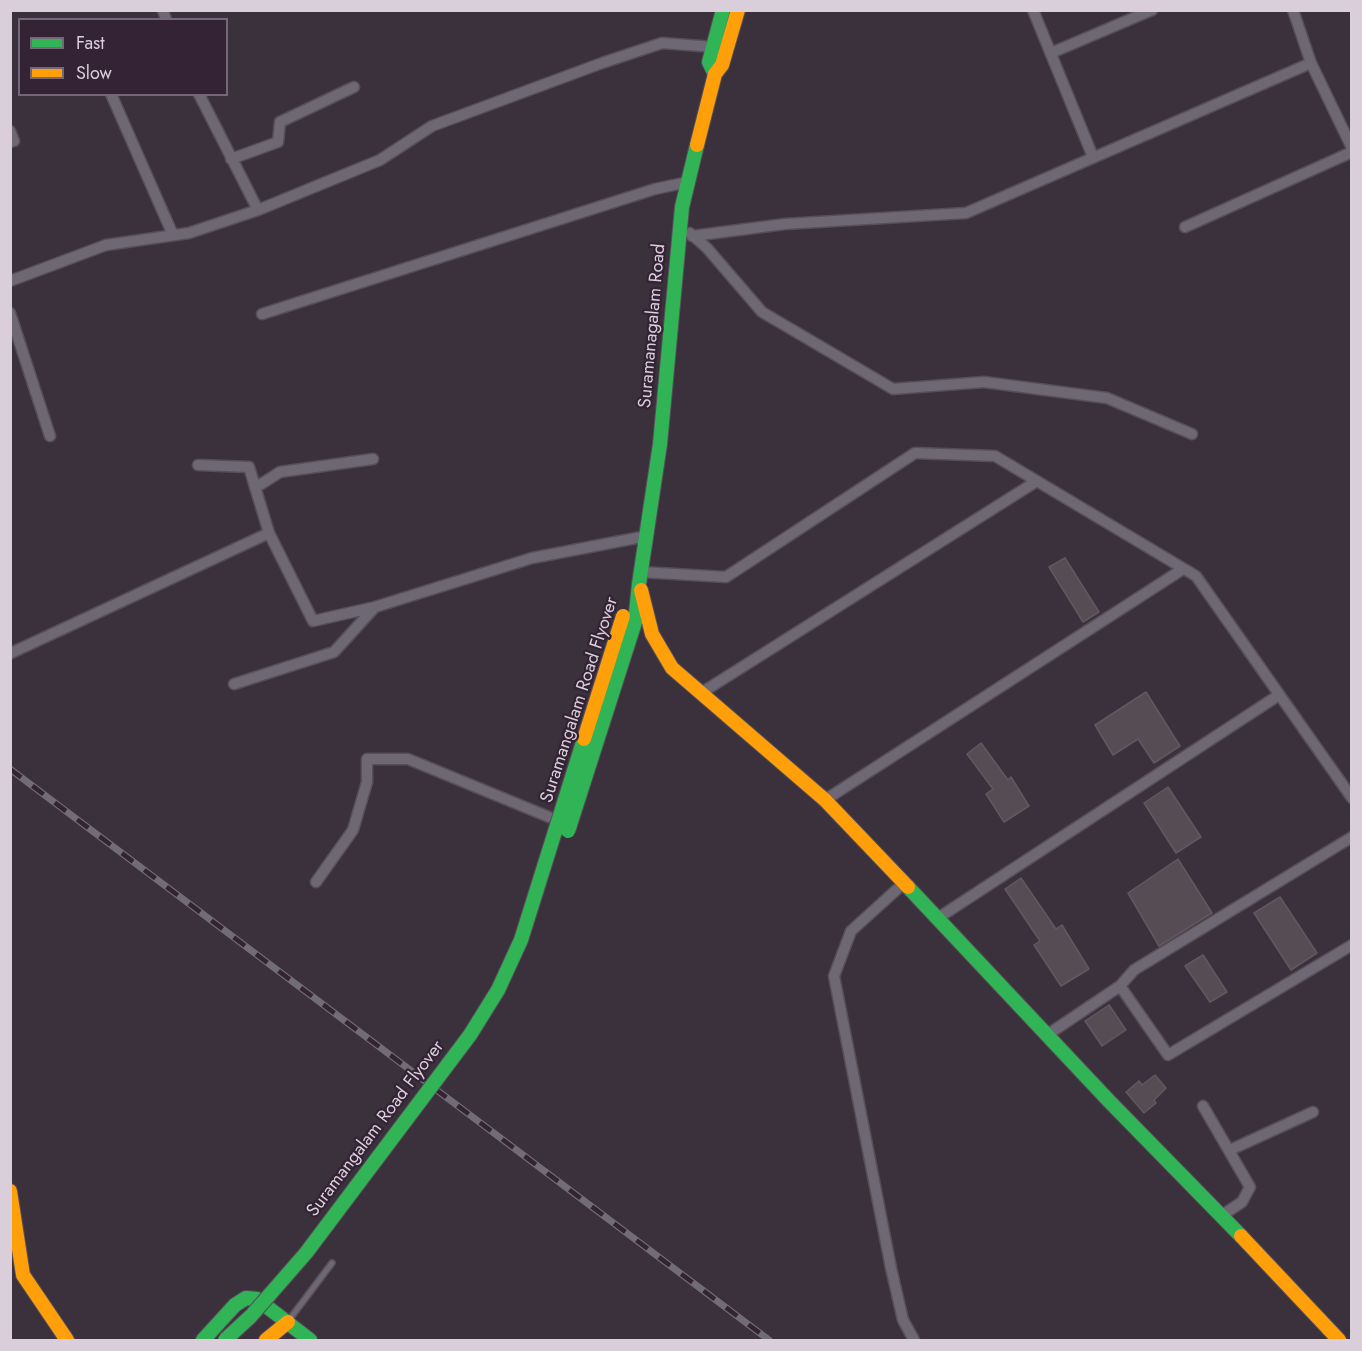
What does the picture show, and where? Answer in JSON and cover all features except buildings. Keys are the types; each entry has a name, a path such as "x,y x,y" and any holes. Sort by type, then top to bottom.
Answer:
{"main road":[{"name":"Suramanagalam Road","path":"715,74 709,62 723,10"},
{"name":"Suramanagalam Road","path":"640,578 660,444 682,207 715,74 722,65 738,10"},
{"name":"Suramangalam Road Flyover","path":"242,1341 314,1261 479,1042 508,996 532,945 640,578"},
{"path":"640,578 652,634 672,668 825,800 1339,1341"},
{"name":"Suramangalam Road Flyover","path":"225,1341 251,1316 306,1253 470,1035 498,990 521,940 629,619"},
{"path":"10,1191 24,1275 67,1341"},
{"path":"203,1341 235,1305 246,1298 257,1299 310,1341"},
{"path":"266,1341 288,1322"}],"street":[{"path":"1033,10 1093,157"},
{"path":"1051,53 1152,10"},
{"path":"1185,227 1352,150 1311,63 1293,10"},
{"path":"10,281 106,245 189,233 258,210 380,160 432,126 662,43 714,47"},
{"path":"692,236 785,224 966,213 1311,63"},
{"path":"231,159 278,142 280,122 354,87"},
{"path":"112,96 173,235"},
{"path":"200,96 258,210"},
{"path":"10,131 14,141 10,142"},
{"path":"262,314 654,189 688,182"},
{"path":"680,226 707,248 762,312 893,389 984,382 1107,398 1192,435"},
{"path":"10,313 50,436"},
{"path":"640,578 726,577 915,453 995,456 1196,576 1352,798"},
{"path":"255,488 280,472 373,459"},
{"path":"198,465 249,467 269,533 313,621 375,607 532,558 647,536"},
{"path":"701,693 1037,481"},
{"path":"10,652 269,533"},
{"path":"825,800 1183,568"},
{"path":"234,684 334,652 375,607"},
{"path":"938,918 1279,695"},
{"path":"316,882 353,830 367,782 367,759 408,759 549,817"},
{"path":"1047,1035 1120,986 1134,970 1352,837"},
{"path":"904,883 851,931 834,976 891,1268 903,1320 914,1341"},
{"path":"1120,986 1168,1055 1352,945"},
{"path":"1203,1106 1250,1187 1242,1202 1221,1216"},
{"path":"1230,1150 1313,1112"}],"lane":[{"path":"288,1322 332,1263"}],"railway":[{"path":"10,769 769,1340"}],"traffic: fast":[{"path":"715,74 709,62 723,10"},
{"path":"635,622 660,444 682,207 697,145"},
{"path":"568,831 635,622"},
{"path":"225,1340 251,1316 306,1253 470,1035 498,990 521,940 584,739"},
{"path":"908,887 1109,1101 1241,1236"},
{"path":"203,1340 235,1305 246,1298 257,1299 310,1340"}],"traffic: slow":[{"path":"697,145 715,74 722,65 738,10"},
{"path":"641,590 652,634 672,668 825,800 908,887"},
{"path":"584,739 623,616"},
{"path":"10,1191 23,1275 67,1340"},
{"path":"1241,1236 1339,1340"},
{"path":"266,1340 288,1322"}]}
